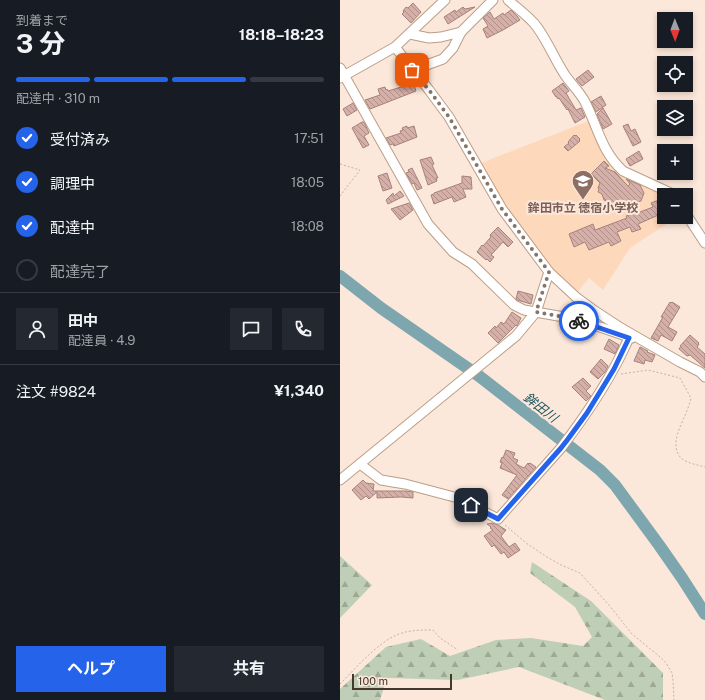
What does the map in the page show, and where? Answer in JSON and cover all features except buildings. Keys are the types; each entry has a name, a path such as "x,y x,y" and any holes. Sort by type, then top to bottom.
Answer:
{"street":[{"path":"446,0 395,47 341,74 428,224 453,252 472,264 514,305 524,310 578,320 651,345"},
{"path":"412,70 443,59 453,48 461,32 493,0"},
{"path":"508,0 536,26 566,77 585,102 602,144 617,166 623,171 660,188"},
{"path":"410,34 429,38 441,37 461,32"},
{"path":"395,47 446,113 502,209 549,272 567,290 621,328 700,372 705,377"},
{"path":"693,224 705,243"},
{"path":"340,480 516,336 536,312 549,272"},
{"path":"360,464 381,480 405,484 458,498 498,519 561,448 587,413 614,369 629,338"}],"path":[{"path":"340,164 360,170 340,196"},
{"path":"614,369 620,374 648,370 680,378 692,398 678,431 676,438 677,449 681,458 705,467"},
{"path":"498,519 547,557 580,573 609,605 632,634 666,663 672,673 674,700"},
{"path":"340,684 370,654 387,640 398,634 412,630 433,630 440,638 458,650"}],"shaded area":[{"name":"鉾田市立 徳宿小学校","path":"591,120 617,168 658,188 657,224 666,224 630,248 603,290 589,278 576,294 552,272 505,207 481,163"}],"green space":[{"path":"340,556 372,585 340,618"},
{"path":"532,562 591,601 663,673 663,700 605,700 519,667 458,680 387,678 380,700 340,700 340,689 386,647 421,639 450,656 496,640 531,638 583,646 592,637 575,607 530,573"}],"waterway":[{"name":"鉾田川","path":"340,276 381,308 479,376 600,470 615,485 659,545 705,614"}],"way so far":[{"path":"412,70 449,117 502,209 549,272 536,312 579,321"}],"place":[{"name":"鉾田市立 徳宿小学校","path":"583,200"}],"route":[{"path":"471,505 498,519 561,448 587,413 614,369 629,338 579,321"}]}
